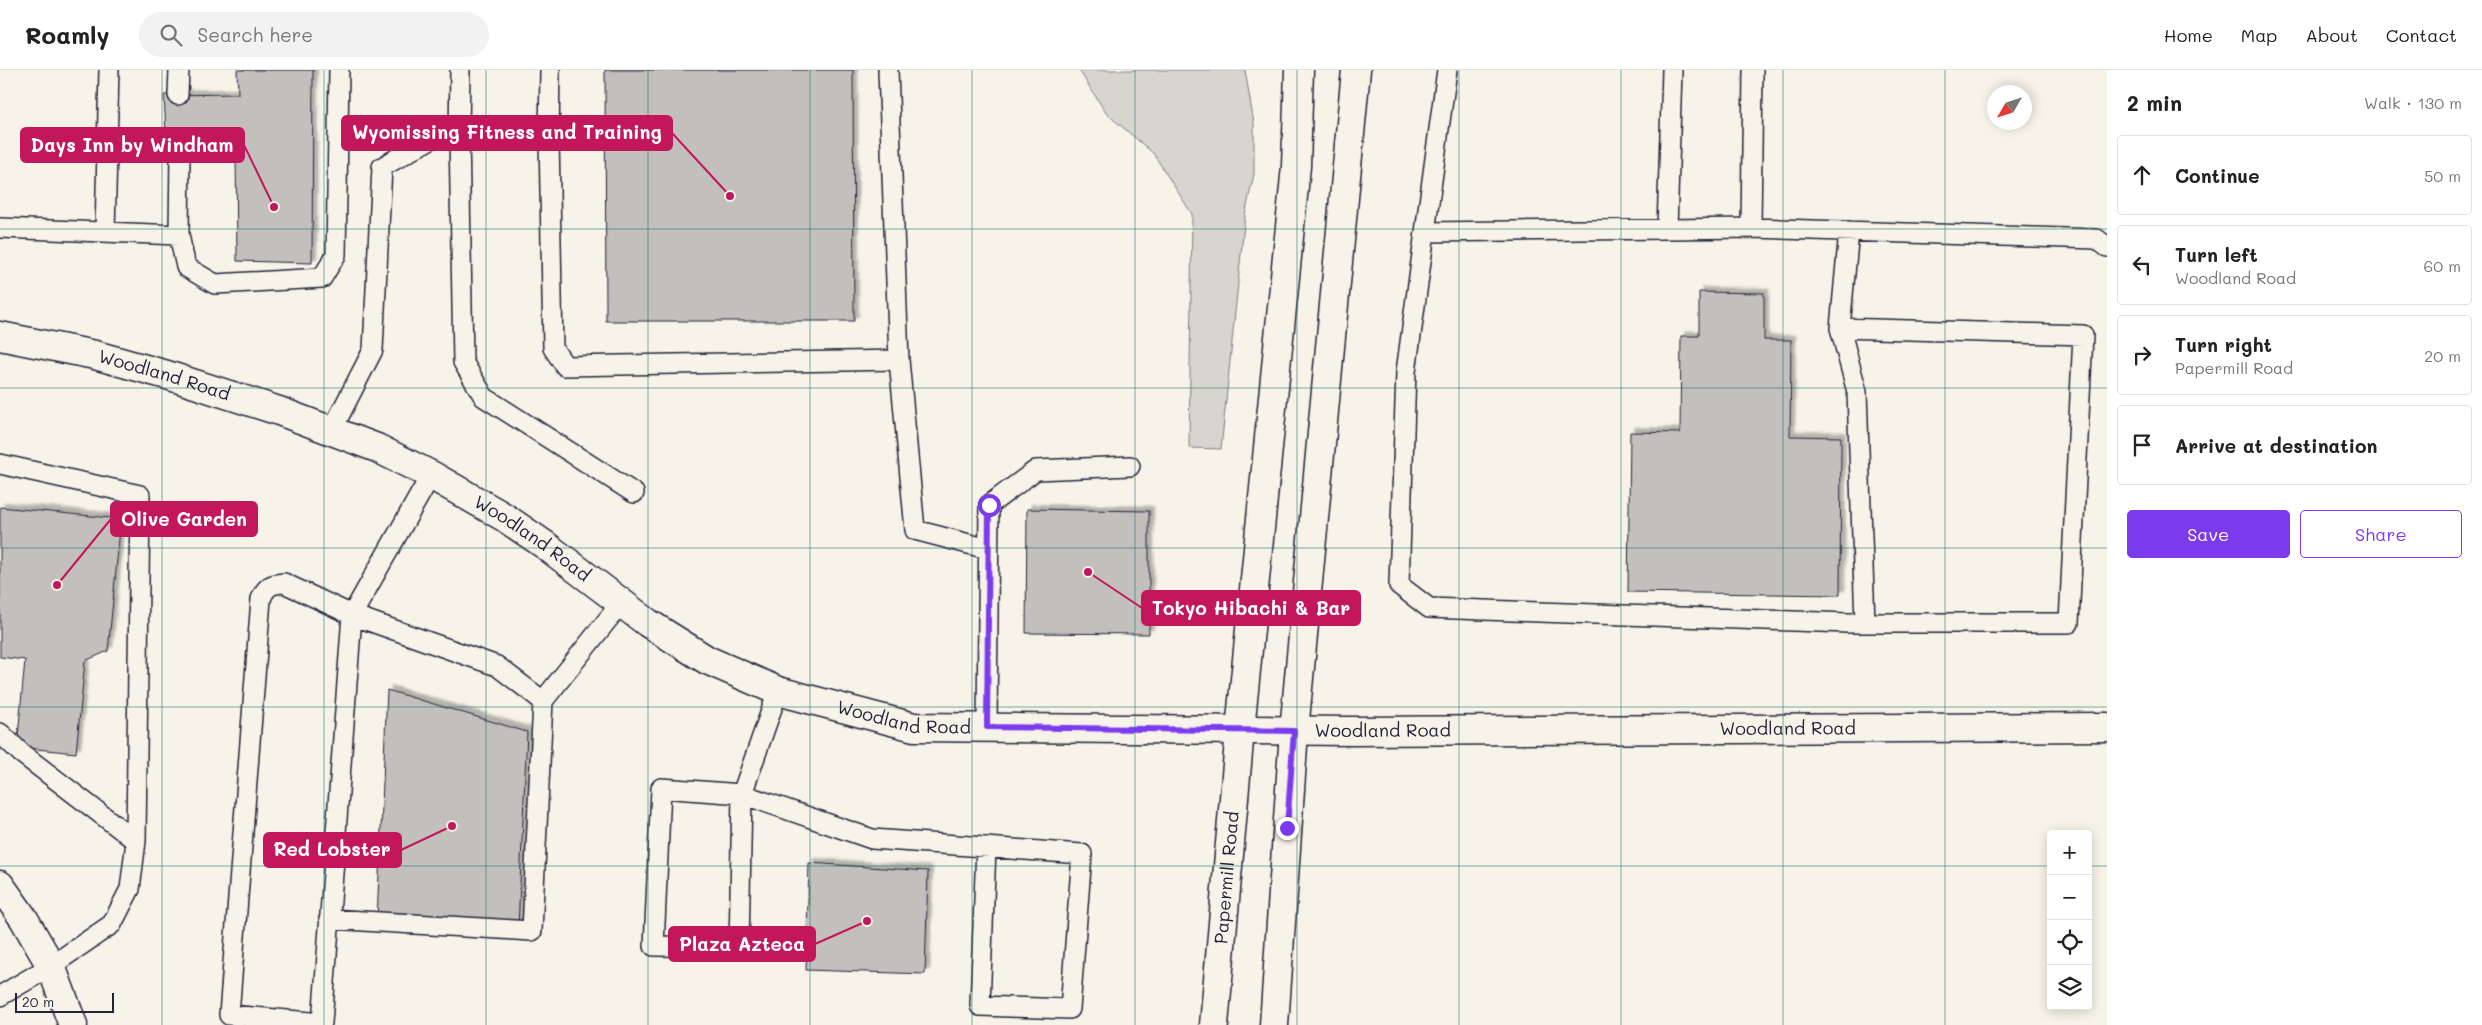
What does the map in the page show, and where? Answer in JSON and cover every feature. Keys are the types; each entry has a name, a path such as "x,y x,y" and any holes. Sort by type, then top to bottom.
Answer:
{"main road":[{"name":"Papermill Road","path":"1214,1025 1240,730 1296,166 1298,70"},
{"path":"1274,1025 1294,731 1356,70"},
{"name":"Woodland Road","path":"0,336 95,355 168,375 332,430 431,475 504,517 545,545 648,623 707,660 778,691 914,727 1294,731 2107,727"},
{"path":"0,885 24,919 51,966 73,1025"}],"lane":[{"path":"105,232 109,70"},
{"path":"178,95 179,70"},
{"path":"180,153 179,235 186,267 215,284 322,278 336,256 339,70"},
{"path":"460,70 459,133 464,362 484,397 634,493"},
{"path":"550,70 549,138 553,348 565,366 899,360"},
{"path":"888,70 899,360 915,530 988,549"},
{"path":"1448,70 1406,372 1399,585 1429,608 1865,623 2069,623 2083,335 1840,328"},
{"path":"1667,229 1672,70"},
{"path":"1751,228 1753,70"},
{"path":"332,430 373,350 382,167 434,137 459,133 549,138"},
{"path":"0,228 179,235"},
{"path":"1425,232 1751,228 2097,239 2107,247"},
{"path":"1849,231 1840,328 1857,392 1865,623"},
{"path":"0,464 140,495 136,841 130,889 112,924 51,966 0,996"},
{"path":"987,727 989,505 1036,470 1130,466"},
{"path":"431,475 352,615 322,1023 229,1015 261,598 265,589 273,584 284,583 352,615 497,666 544,700"},
{"path":"329,919 532,931 544,700 621,603"},
{"path":"778,691 742,794 739,947 654,946 661,788 742,794 872,839 986,847 1082,854 1070,1010 980,1006 986,847"},
{"path":"0,733 21,753 136,841"}],"shaded area":[{"path":"1079,70 1245,70 1254,124 1254,174 1245,215 1221,449 1189,448 1192,214 1153,153 1106,113"}],"building":[{"path":"237,70 313,70 312,263 237,261 236,151 167,153 164,95 238,94"},
{"path":"605,70 853,70 854,321 606,321"},
{"path":"1699,292 1764,293 1764,340 1791,340 1790,436 1841,437 1840,595 1628,592 1630,432 1680,433 1681,336 1699,336"},
{"path":"0,507 121,519 108,651 85,661 76,753 17,747 25,660 0,657"},
{"path":"1027,509 1149,511 1149,634 1026,633"},
{"path":"387,690 527,732 518,927 377,920"},
{"path":"809,863 928,871 925,974 806,970"}],"place":[{"name":"Wyomissing Fitness and Training","path":"730,196"},
{"name":"Days Inn by Windham","path":"274,207"},
{"name":"Tokyo Hibachi & Bar","path":"1088,572"},
{"name":"Olive Garden","path":"57,585"},
{"name":"Red Lobster","path":"452,826"},
{"name":"Plaza Azteca","path":"867,921"}],"route":[{"path":"989,505 987,727 1294,731 1287,828"}]}
